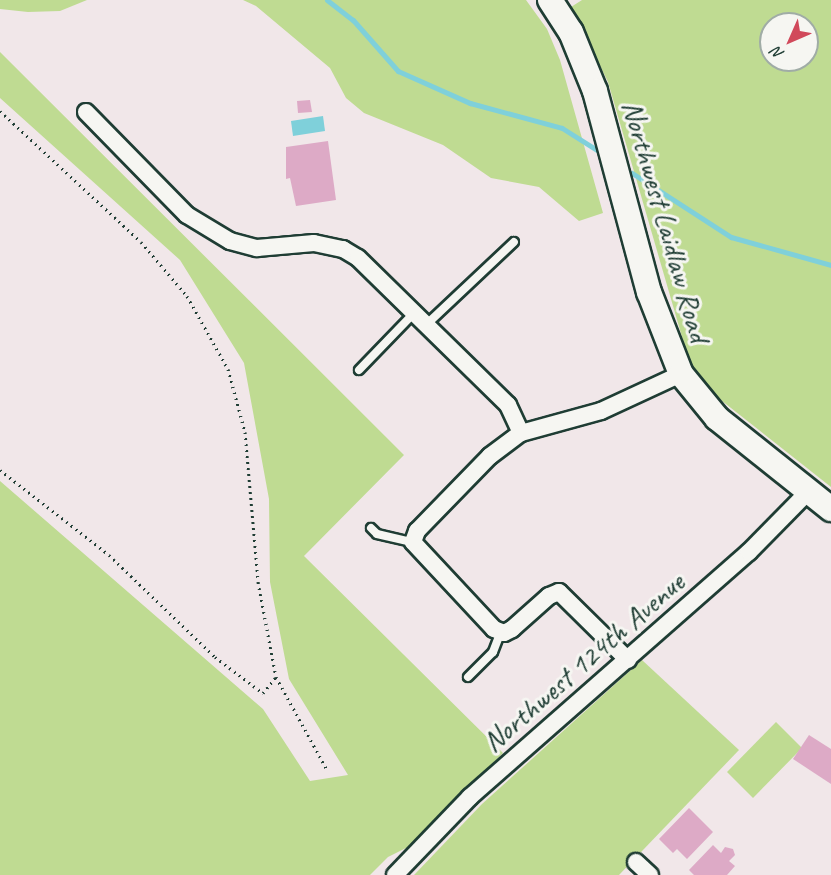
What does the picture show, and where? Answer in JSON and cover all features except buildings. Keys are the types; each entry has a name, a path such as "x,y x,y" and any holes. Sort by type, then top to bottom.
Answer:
{"street":[{"name":"Northwest Laidlaw Road","path":"550,0 570,32 595,91 649,292 681,374 717,418 831,509"},
{"path":"86,112 187,215 230,241 257,248 314,243 343,249 373,270 507,405 521,433"},
{"path":"628,660 559,592 549,596 512,629 501,631 418,551 414,542 417,531 490,456 521,433 601,411 681,374"},
{"name":"Northwest 124th Avenue","path":"395,875 470,797 748,552 809,491"},
{"path":"636,862 650,875"}],"lane":[{"path":"359,370 514,242"},
{"path":"371,528 377,534 414,542"},
{"path":"468,677 493,652 501,631"}],"path":[{"path":"0,111 141,242 187,296 228,369 245,432 258,582 276,677 326,768"},
{"path":"0,470 109,555 214,657 263,693 276,677"}],"green space":[{"path":"0,0 87,0 60,11 28,12 0,9"},
{"path":"243,0 526,0 547,29 560,60 603,213 579,221 539,187 491,178 443,145 364,113 346,98 330,68 256,6"},
{"path":"582,0 831,0 831,487 717,397 689,361 608,82 571,7"},
{"path":"0,52 404,455 304,556 503,753 410,846 388,857 370,875 0,875 0,481 263,709 310,781 348,775 289,679 270,582 269,499 244,363 180,260 0,98"},
{"path":"642,660 739,750 619,875 414,875 482,804"},
{"path":"776,722 802,748 753,798 727,772"}],"water":[{"path":"323,116 325,131 293,136 291,121"}],"waterway":[{"path":"327,0 353,20 398,71 470,103 562,128 597,150"},
{"path":"632,173 731,237 831,265"}]}
